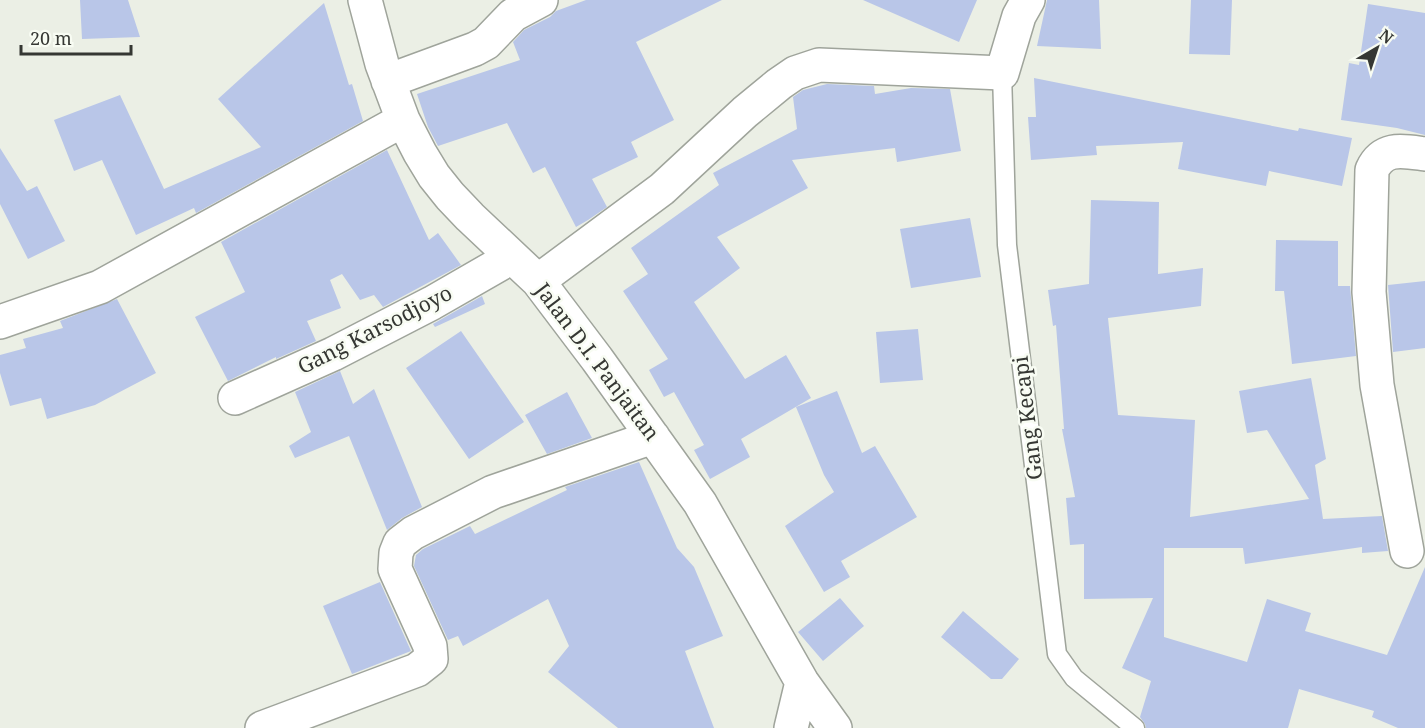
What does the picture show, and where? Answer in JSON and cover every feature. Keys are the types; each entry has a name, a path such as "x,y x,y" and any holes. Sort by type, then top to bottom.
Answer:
{"street":[{"name":"Jalan D.I. Panjaitan","path":"365,0 388,81 403,120 420,153 450,196 538,281 653,437 700,503 802,682 835,728"},
{"path":"388,81 475,49 486,43 513,15 541,0"},
{"path":"538,281 662,189 744,112 795,73 819,65 1002,73 1019,16 1028,0"},
{"path":"0,322 99,287 403,120"},
{"path":"1407,551 1377,385 1369,292 1372,170 1376,160 1385,154 1402,151 1425,154"},
{"name":"Gang Karsodjoyo","path":"235,398 333,354 432,303 512,257"},
{"path":"262,728 417,670 431,659 430,646 395,569 396,553 400,543 413,533 493,492 653,437"},
{"path":"791,728 802,682"}],"lane":[{"name":"Gang Kecapi","path":"1002,73 1007,245 1057,654 1074,678 1136,728"}],"building":[{"path":"80,0 128,0 140,37 82,39"},
{"path":"586,0 722,0 636,42 674,120 631,142 638,157 592,179 607,207 576,227 545,167 533,173 507,123 438,146 428,127 417,94 520,60 513,42 524,30 550,17 556,11"},
{"path":"863,0 977,0 959,42"},
{"path":"1047,0 1099,0 1101,49 1037,46"},
{"path":"1191,0 1232,0 1230,55 1189,54"},
{"path":"324,3 349,85 352,84 363,121 196,213 194,208 136,235 102,160 74,171 54,120 120,95 164,189 261,147 218,99"},
{"path":"1368,4 1425,13 1425,135 1397,128 1341,120 1349,63 1359,65"},
{"path":"1034,78 1298,131 1299,128 1352,138 1342,186 1269,171 1266,186 1178,169 1183,142 1096,146 1097,155 1031,160 1028,117 1036,117"},
{"path":"827,84 874,86 875,94 911,88 950,89 961,151 897,162 895,148 792,160 808,188 717,237 740,268 694,302 745,379 786,355 811,398 741,439 750,457 710,479 694,450 704,445 674,392 664,397 649,370 668,359 623,291 648,274 631,248 719,185 713,173 797,129 793,97 803,90"},
{"path":"0,148 27,191 37,186 65,241 28,259 0,204"},
{"path":"387,150 429,240 438,233 461,265 383,307 374,295 360,300 342,274 330,280 341,308 307,321 316,341 276,359 276,357 228,381 195,317 245,292 221,242"},
{"path":"1091,200 1159,202 1158,274 1203,268 1201,306 1108,318 1118,415 1195,420 1190,517 1309,499 1267,430 1247,433 1239,391 1311,378 1326,459 1315,465 1323,519 1382,516 1388,551 1362,553 1362,547 1245,564 1243,548 1164,548 1164,637 1247,662 1267,599 1311,613 1305,631 1387,655 1425,567 1425,728 1398,728 1372,717 1374,711 1299,689 1288,728 1146,728 1140,717 1151,681 1122,668 1153,598 1084,599 1084,544 1070,545 1066,498 1075,497 1062,429 1064,429 1056,325 1053,326 1048,290 1089,284"},
{"path":"970,218 981,277 911,288 900,229"},
{"path":"1276,240 1338,241 1338,286 1350,286 1356,356 1292,364 1284,291 1275,291"},
{"path":"1425,281 1425,348 1393,352 1388,285"},
{"path":"482,296 485,304 435,327 433,324"},
{"path":"117,299 156,373 95,405 47,419 41,398 10,406 0,373 0,355 26,348 23,339 63,328 60,321"},
{"path":"918,329 923,380 880,383 876,332"},
{"path":"461,331 524,422 469,459 406,368"},
{"path":"340,371 353,404 374,389 422,507 387,530 349,436 295,458 289,446 311,432 295,392"},
{"path":"837,391 862,453 875,446 917,517 841,561 850,577 824,592 785,526 834,492 824,475 796,407"},
{"path":"567,392 592,438 547,454 525,415"},
{"path":"639,462 677,548 694,567 723,636 685,651 714,728 618,728 548,672 569,646 548,599 463,646 458,636 448,640 414,566 416,555 423,549 470,526 475,534 567,490 565,487"},
{"path":"380,582 411,651 352,674 323,606"},
{"path":"840,598 864,626 823,661 798,632"},
{"path":"963,611 1019,659 1002,679 991,679 941,637"}]}
